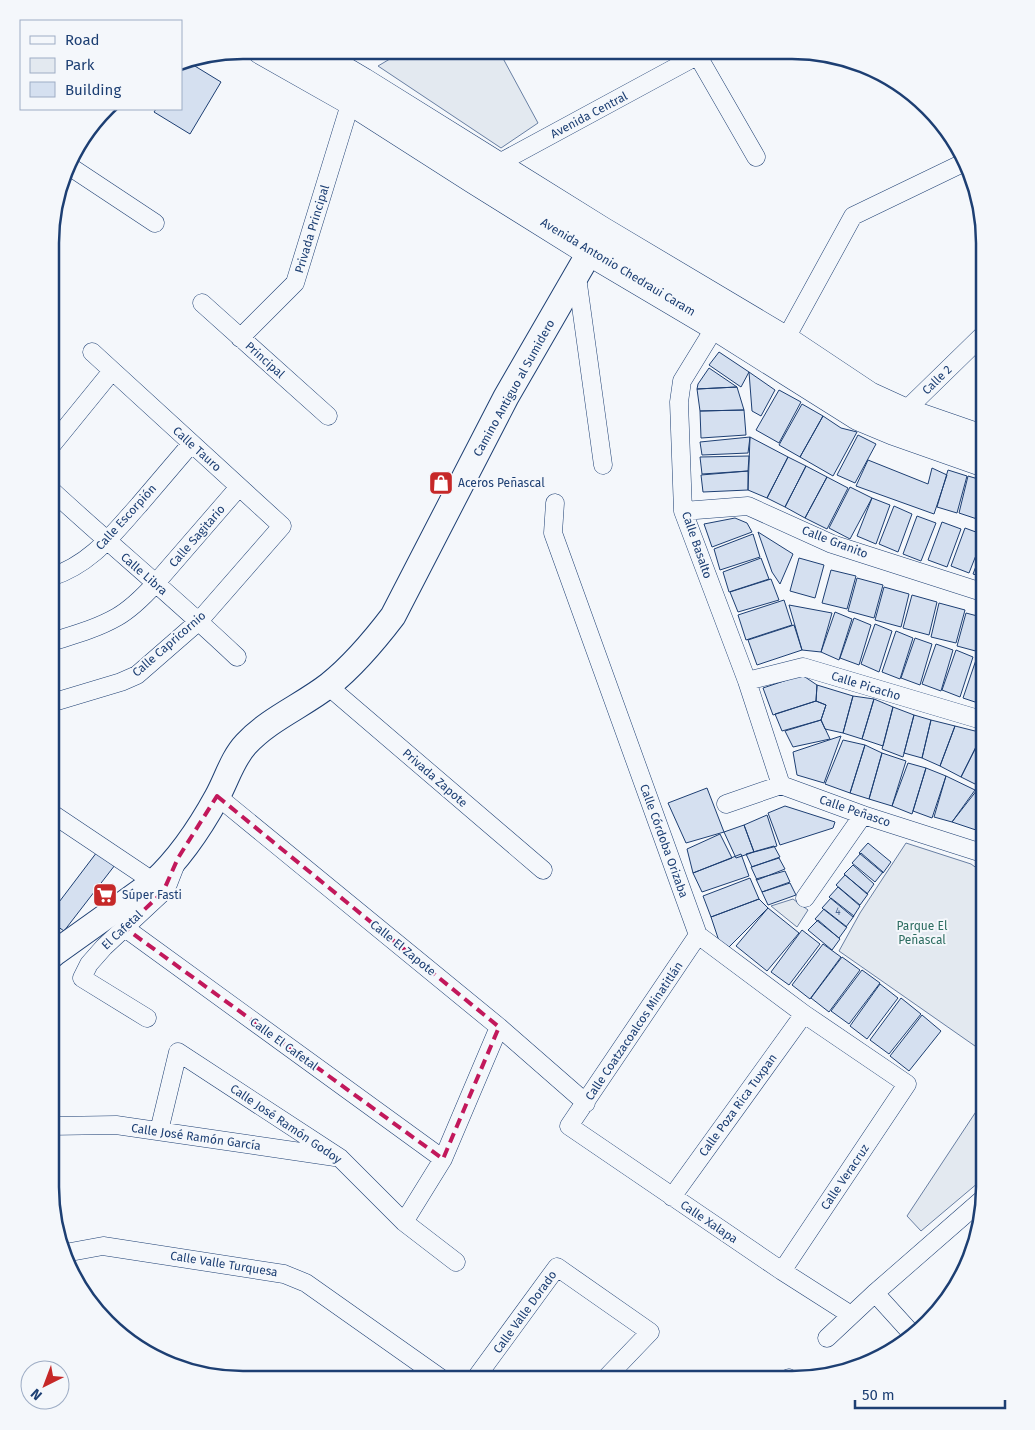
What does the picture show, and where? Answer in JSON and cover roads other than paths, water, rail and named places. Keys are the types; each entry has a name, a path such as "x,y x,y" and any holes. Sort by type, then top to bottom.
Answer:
{"main road":[{"name":"Avenida Antonio Chedraui Caram","path":"277,59 351,101 473,179 596,242 722,316 858,416 899,422 976,438"},
{"name":"Avenida Antonio Chedraui Caram","path":"324,59 496,165 596,242"},
{"name":"Camino Antiguo al Sumidero","path":"59,947 154,882 178,858 217,796 236,756 246,744 257,733 328,686 369,648 394,616 506,397 596,242"},
{"name":"Avenida Antonio Chedraui Caram","path":"722,316 785,340 869,396 899,422 976,459"}],"street":[{"name":"Avenida Central","path":"473,179 689,59"},
{"path":"703,59 756,157"},
{"name":"Privada Principal","path":"240,338 295,283 351,101"},
{"path":"785,340 853,216 959,165"},
{"path":"74,169 155,223"},
{"path":"577,277 603,465"},
{"name":"Principal","path":"202,303 328,416"},
{"name":"Calle Basalto","path":"722,316 682,381 679,402 683,511 747,681 781,785"},
{"name":"Calle 2","path":"899,422 976,342"},
{"name":"Calle Tauro","path":"92,352 282,526"},
{"path":"59,436 112,371"},
{"name":"Calle Escorpión","path":"59,573 84,562 107,541 191,444"},
{"name":"Calle Sagitario","path":"59,639 92,629 118,616 140,599 239,487"},
{"name":"Calle Libra","path":"59,497 237,657"},
{"name":"Calle Córdoba Orizaba","path":"555,503 554,533 698,936"},
{"name":"Calle Granito","path":"683,511 748,506 832,544 976,590"},
{"name":"Calle Capricornio","path":"59,701 121,682 137,675 199,621 282,526"},
{"name":"Calle Picacho","path":"747,681 803,667 976,718"},
{"name":"Privada Zapote","path":"328,686 543,870"},
{"path":"726,804 781,785"},
{"name":"Calle Peñasco","path":"781,785 863,815 976,851"},
{"name":"Calle El Zapote","path":"217,796 498,1027 586,1103"},
{"path":"805,898 863,815"},
{"path":"59,818 154,882"},
{"name":"El Cafetal","path":"147,1018 82,978 89,964 104,947 163,892 178,858"},
{"name":"Calle El Cafetal","path":"125,928 443,1159"},
{"path":"698,936 804,1014"},
{"name":"Calle Coatzacoalcos Minatitlán","path":"569,1126 698,936"},
{"name":"Calle Veracruz","path":"782,1271 907,1084 804,1014"},
{"name":"Calle Poza Rica Tuxpan","path":"672,1197 804,1014"},
{"path":"404,1222 443,1159 498,1027"},
{"name":"Calle José Ramón Godoy","path":"159,1132 178,1052 340,1158 404,1222 456,1262"},
{"name":"Calle José Ramón García","path":"59,1126 116,1125 340,1158"},
{"name":"Calle Xalapa","path":"569,1126 851,1316"},
{"path":"827,1338 875,1293 976,1205"},
{"name":"Calle Valle Turquesa","path":"70,1252 103,1246 284,1274 306,1283 431,1371"},
{"name":"Calle Valle Dorado","path":"481,1371 557,1267 650,1332 613,1371"},
{"path":"875,1293 908,1330"}],"place":[{"name":"Aceros Peñascal","path":"441,483"},
{"name":"Súper Fasti","path":"105,895"}],"park label":[{"name":"Parque El Peñascal","path":"922,933"}]}
